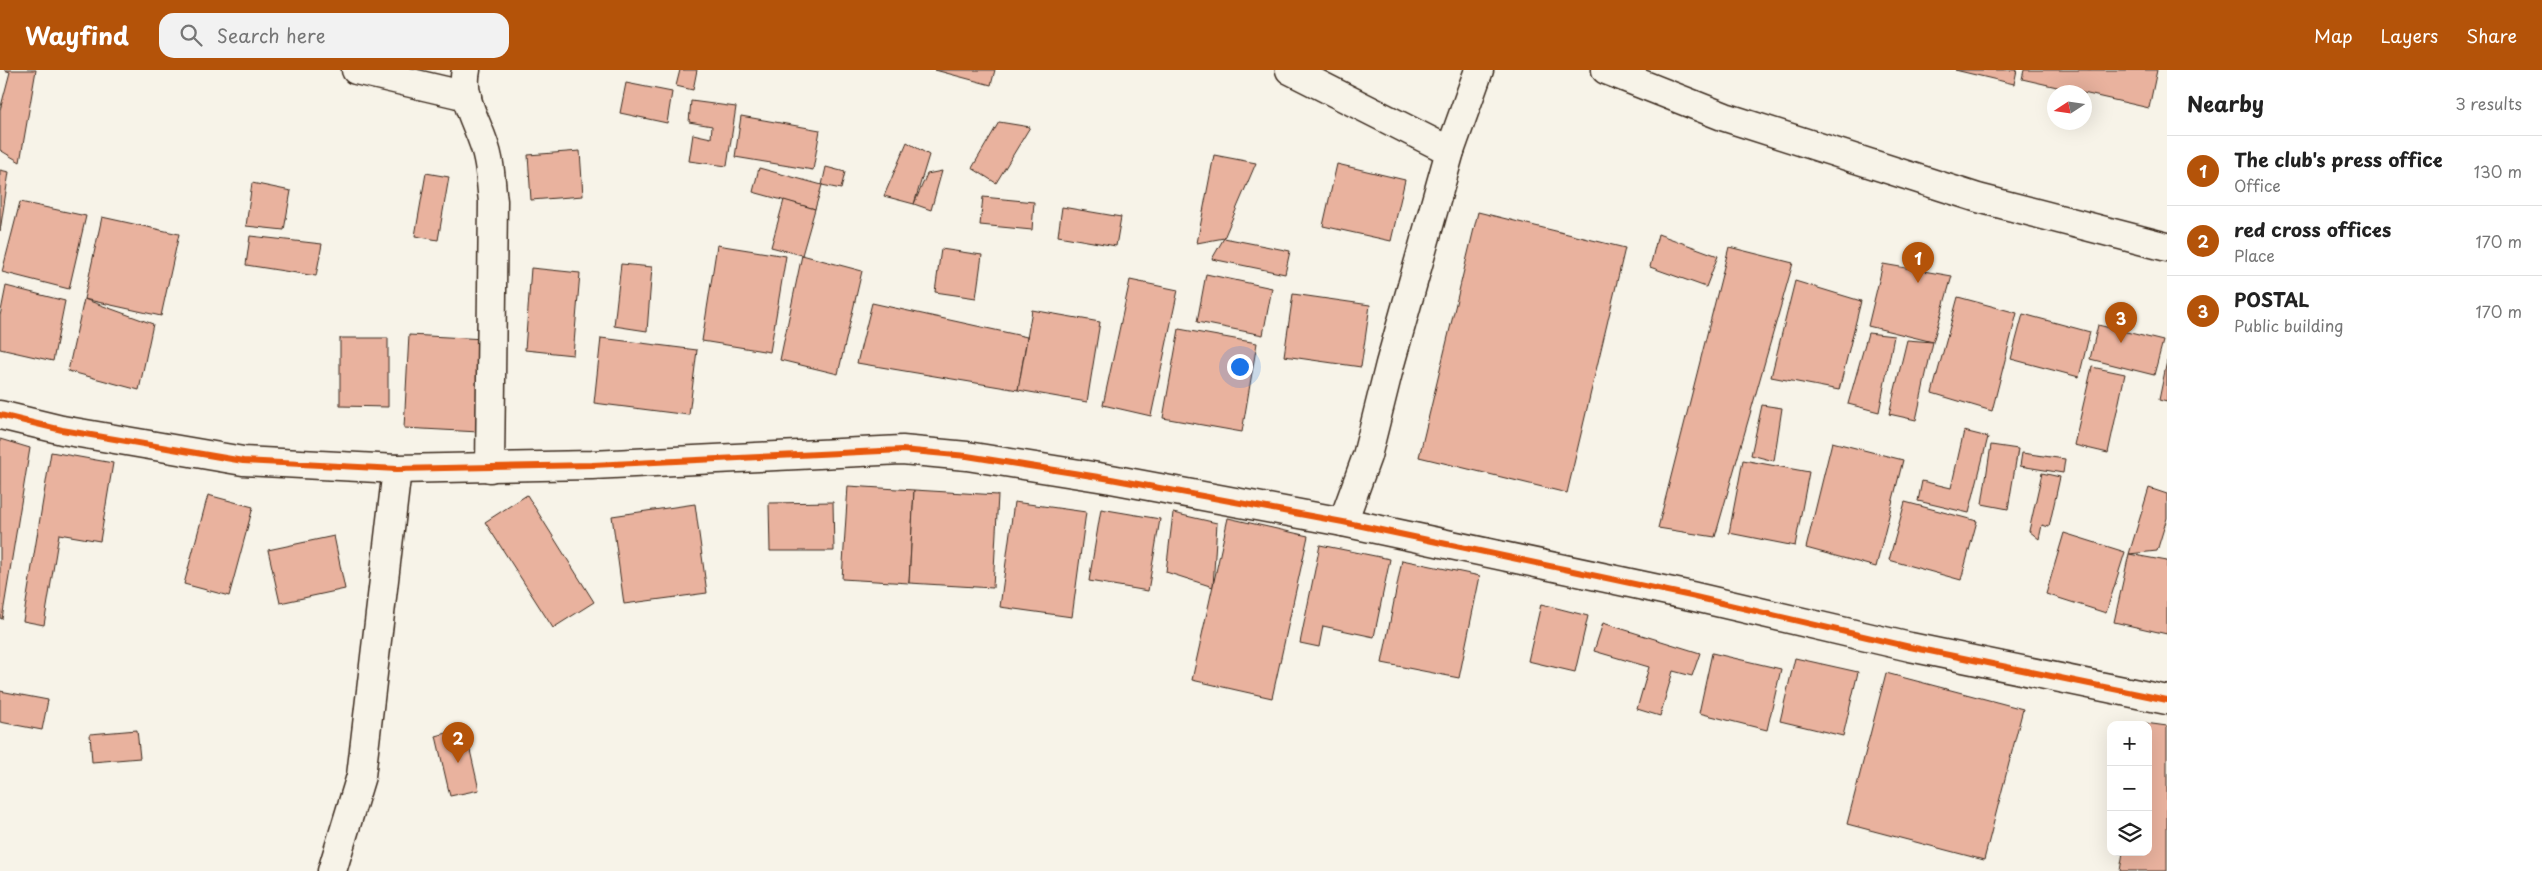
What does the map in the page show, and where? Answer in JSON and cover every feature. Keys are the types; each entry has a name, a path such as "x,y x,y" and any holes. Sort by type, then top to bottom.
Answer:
{"main road":[{"path":"356,70 466,83 474,122 488,157 493,201 490,468"},
{"path":"1290,70 1450,151"},
{"path":"1343,522 1367,456 1390,364 1450,151 1479,70"},
{"path":"1606,70 1725,118 1978,198 2167,247"},
{"path":"0,415 62,430 243,462 397,469 490,468 902,450 967,456 1111,479 1343,522 1691,596 1910,647 2167,700"},
{"path":"332,871 361,776 397,469"}],"building":[{"path":"4,70 36,70 20,162 0,150 0,110 10,72"},
{"path":"680,70 697,70 693,90 676,86"},
{"path":"935,70 995,70 991,85"},
{"path":"1955,70 2017,70 2014,84"},
{"path":"2024,70 2157,70 2149,108 2092,95 2092,85 2048,85 2022,79"},
{"path":"626,83 672,92 667,123 620,113"},
{"path":"691,101 736,107 727,166 689,161 693,134 711,138 712,126 689,122"},
{"path":"741,116 820,130 813,170 735,157"},
{"path":"999,122 1030,127 996,183 972,168"},
{"path":"907,142 929,155 914,204 884,196"},
{"path":"580,151 583,196 531,200 528,155"},
{"path":"1214,155 1256,163 1224,238 1197,243"},
{"path":"1337,164 1405,180 1391,241 1323,226"},
{"path":"826,167 845,172 841,189 822,185"},
{"path":"759,168 822,185 815,209 753,192"},
{"path":"0,170 9,172 0,231"},
{"path":"942,171 931,210 914,204 927,174"},
{"path":"426,173 449,177 438,240 415,236"},
{"path":"252,183 291,191 284,230 246,226"},
{"path":"983,197 1034,202 1032,230 980,225"},
{"path":"784,200 815,209 802,255 771,247"},
{"path":"20,202 86,216 69,289 2,272"},
{"path":"1062,207 1121,217 1116,246 1058,236"},
{"path":"1478,212 1625,248 1567,493 1419,457"},
{"path":"102,217 179,234 161,316 84,299"},
{"path":"1658,234 1718,256 1706,287 1650,267"},
{"path":"250,236 322,244 316,276 246,265"},
{"path":"1224,238 1290,251 1285,274 1212,259"},
{"path":"717,245 786,256 770,352 702,341"},
{"path":"1729,247 1793,263 1715,537 1658,528"},
{"path":"941,249 982,255 976,298 935,292"},
{"path":"802,255 862,271 838,374 780,360"},
{"path":"621,264 652,267 647,331 614,326"},
{"path":"1883,264 1952,276 1933,342 1868,326"},
{"path":"531,268 580,273 573,355 525,350"},
{"path":"1206,274 1272,288 1263,335 1197,322"},
{"path":"1130,280 1178,290 1151,416 1103,405"},
{"path":"1795,281 1861,301 1839,390 1771,377"},
{"path":"6,286 65,301 53,361 0,349 0,316"},
{"path":"1293,294 1370,305 1361,367 1284,356"},
{"path":"1958,297 2017,313 1992,411 1932,393"},
{"path":"84,299 153,324 139,390 68,371"},
{"path":"872,303 1027,337 1018,390 857,363"},
{"path":"1032,310 1100,322 1087,402 1018,390"},
{"path":"2023,314 2090,332 2079,377 2011,359"},
{"path":"2098,325 2163,341 2154,375 2090,359"},
{"path":"1179,329 1257,343 1242,432 1163,418"},
{"path":"1868,333 1894,336 1879,412 1848,404"},
{"path":"409,335 485,339 479,432 404,428"},
{"path":"340,338 388,338 388,407 340,406"},
{"path":"601,338 697,350 689,415 594,403"},
{"path":"1907,340 1933,342 1916,420 1889,414"},
{"path":"2167,361 2167,402 2159,400"},
{"path":"2092,367 2125,374 2108,453 2074,445"},
{"path":"1762,405 1782,408 1774,461 1751,455"},
{"path":"1964,431 1988,437 1969,513 1918,501 1922,481 1951,488"},
{"path":"0,439 30,448 2,619 0,618"},
{"path":"1832,442 1903,460 1876,567 1806,548"},
{"path":"1991,445 2018,449 2008,509 1982,504"},
{"path":"51,452 113,463 100,541 59,534 44,625 23,621"},
{"path":"2022,453 2065,459 2063,473 2020,466"},
{"path":"1743,460 1809,472 1795,546 1729,533"},
{"path":"2042,473 2060,477 2049,527 2042,525 2039,539 2029,531"},
{"path":"848,486 914,490 909,583 842,579"},
{"path":"2149,488 2167,494 2167,518 2157,551 2129,554"},
{"path":"914,490 998,495 993,588 909,583"},
{"path":"208,495 253,507 229,596 184,584"},
{"path":"527,495 594,602 553,628 485,522"},
{"path":"833,502 834,551 770,551 769,503"},
{"path":"1014,502 1086,512 1072,617 1000,607"},
{"path":"1905,502 1977,521 1961,580 1889,560"},
{"path":"695,504 707,593 624,604 612,516"},
{"path":"1101,509 1160,519 1148,591 1089,581"},
{"path":"1173,513 1217,523 1213,587 1166,572"},
{"path":"1228,518 1308,536 1272,698 1192,680"},
{"path":"2064,533 2125,552 2106,613 2046,594"},
{"path":"334,536 345,589 280,603 268,550"},
{"path":"1320,545 1390,559 1374,637 1323,626 1319,647 1300,643"},
{"path":"2129,554 2167,561 2167,634 2114,622"},
{"path":"1402,560 1480,576 1459,678 1382,663"},
{"path":"1541,604 1588,616 1575,672 1528,661"},
{"path":"1603,623 1700,653 1692,676 1673,671 1660,716 1637,709 1649,667 1594,651"},
{"path":"1712,653 1781,669 1767,730 1699,713"},
{"path":"1795,658 1858,672 1843,736 1780,721"},
{"path":"1886,673 2023,709 1984,860 1847,824"},
{"path":"0,691 48,700 42,730 0,722"},
{"path":"2152,724 2167,726 2167,871 2120,871 2122,856 2152,856"},
{"path":"465,728 479,790 450,796 436,736"},
{"path":"137,730 140,758 92,762 90,734"}],"cycle path":[{"path":"0,415 62,430 243,461 397,469 592,465 902,450 967,456 1111,479 1343,522 1691,596 1910,647 2167,700"}],"place":[{"name":"The club's press office","path":"1918,283"},
{"name":"POSTAL","path":"2121,343"},
{"name":"red cross offices","path":"458,763"}]}
